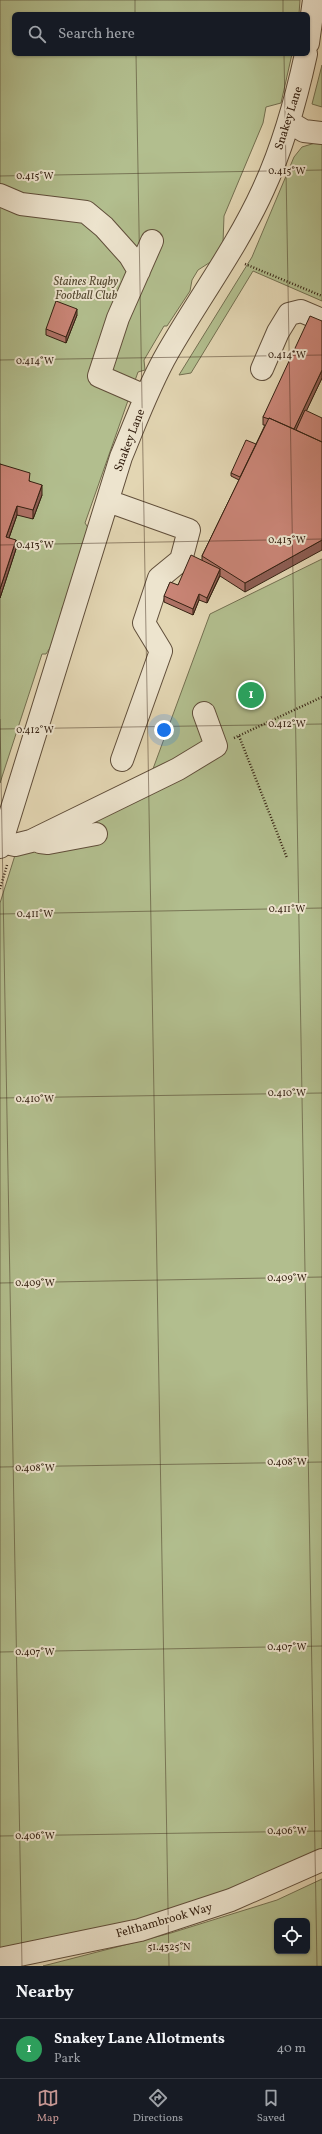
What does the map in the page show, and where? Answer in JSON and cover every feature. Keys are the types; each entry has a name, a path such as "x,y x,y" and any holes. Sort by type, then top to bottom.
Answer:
{"street":[{"path":"310,29 314,0"},
{"name":"Snakey Lane","path":"1,844 121,457 146,396 168,352 227,256 264,190 289,122 306,56"},
{"path":"289,122 304,131 322,133"},
{"path":"0,195 20,204 86,212 104,227 130,256 139,270"},
{"path":"146,396 99,376 118,318 152,241"},
{"path":"262,369 278,332 289,314 301,311 322,320"},
{"path":"108,501 189,530 181,560 159,578 144,623 161,651 122,760"},
{"path":"1,844 16,845 31,841 178,769 216,746 204,713"},
{"path":"31,841 48,843 96,834"},
{"name":"Felthambrook Way","path":"0,1959 140,1930 231,1900 322,1860"}],"path":[{"path":"248,265 322,296"},
{"path":"216,746 322,697"},
{"path":"239,736 287,858"}],"green space":[{"name":"Staines Rugby Football Club","path":"0,0 300,0 299,12 12,12 12,56 292,56 281,103 266,107 263,123 224,216 223,243 212,261 198,270 192,280 190,291 167,326 164,326 144,360 145,370 138,372 85,523 89,529 69,596 62,608 63,614 61,626 56,638 46,654 42,654 0,783"},
{"path":"322,65 322,107 312,104"},
{"path":"315,143 322,143 322,301 253,271 191,373 179,375 252,257 294,157 302,147"},
{"path":"322,559 322,1860 231,1900 0,1951 0,903 21,836 150,777 210,614"},
{"path":"322,1879 322,1966 43,1966 171,1933 277,1900"}],"building":[{"path":"56,301 77,309 66,337 46,329"},
{"path":"310,316 322,321 322,370 294,429 269,418 263,417"},
{"path":"305,410 322,418 322,442 296,430"},
{"path":"269,418 322,442 322,540 245,583 202,556"},
{"path":"246,440 256,444 240,477 231,473"},
{"path":"0,464 30,473 29,481 42,485 33,510 17,506 6,537 16,540 0,589"},
{"path":"191,555 220,569 207,598 199,594 193,609 164,596 170,582 178,585"}],"place":[{"name":"Snakey Lane Allotments","path":"251,695"}]}
